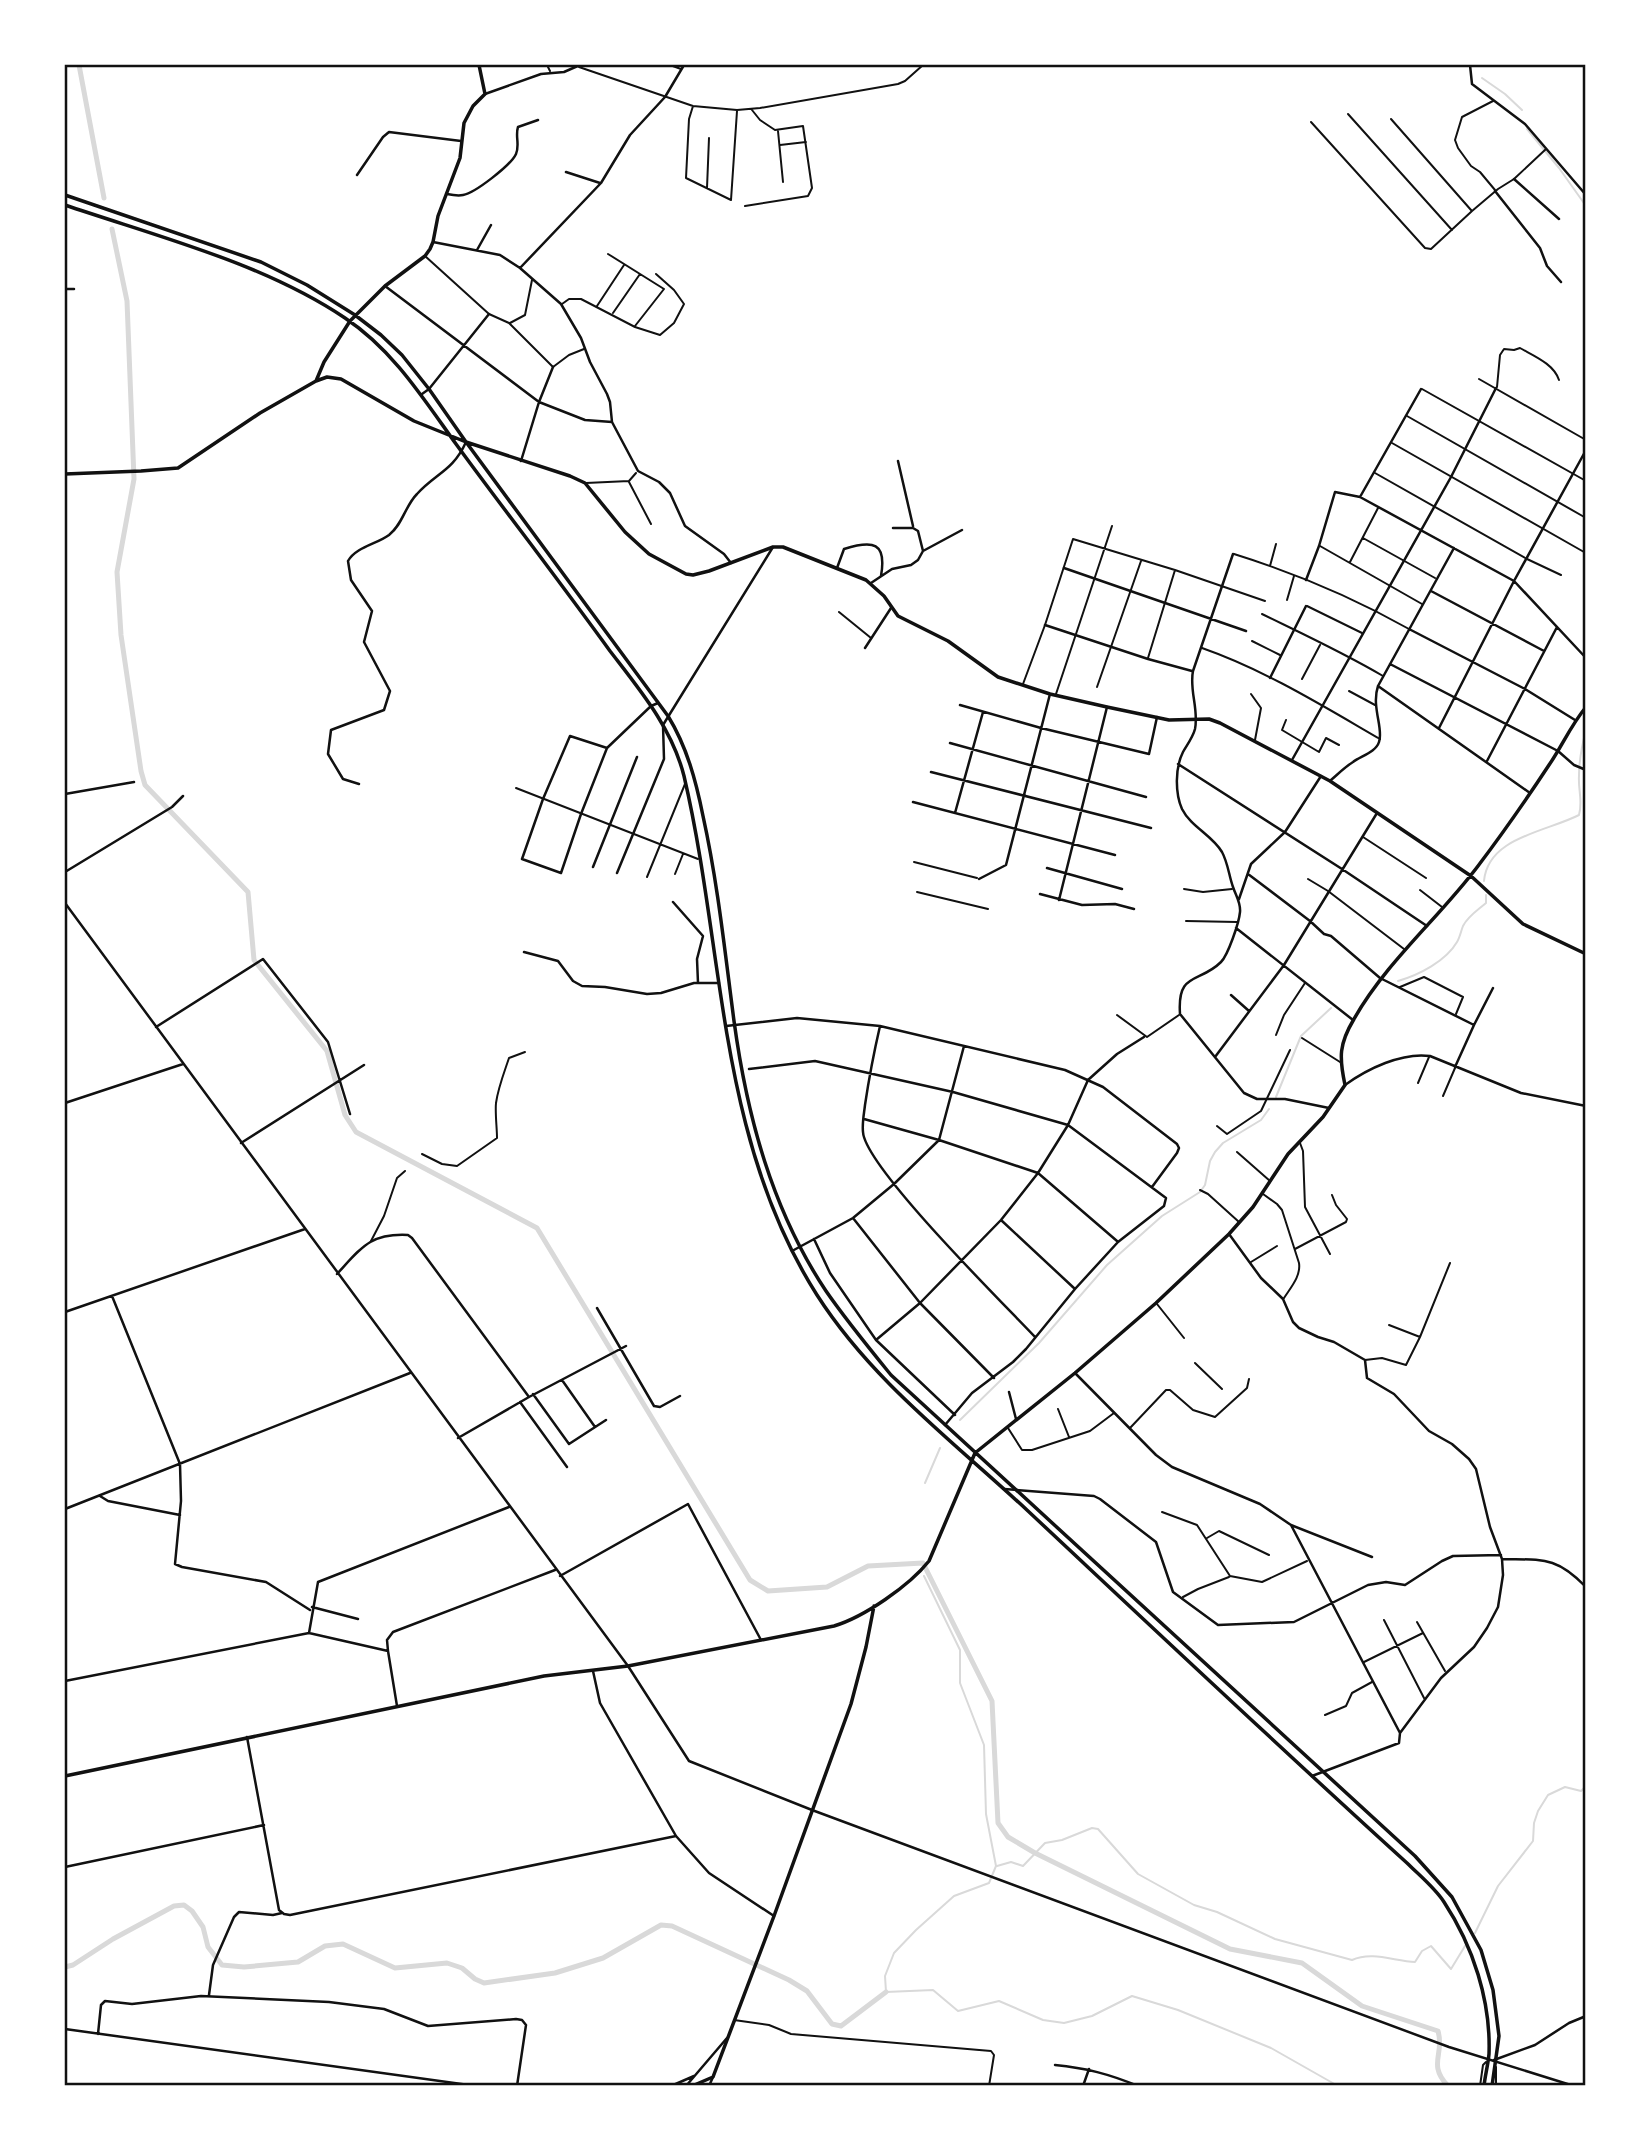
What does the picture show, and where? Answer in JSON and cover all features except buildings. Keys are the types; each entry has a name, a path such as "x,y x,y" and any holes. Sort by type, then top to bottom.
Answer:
{"street":[{"path":"479,65 485,94"},
{"path":"520,268 601,183 630,135 665,97 684,65"},
{"path":"1470,65 1472,83 1525,124 1586,195"},
{"path":"316,381 324,362 349,321 385,286 425,256 433,242 439,216 460,158 467,114 485,94 550,72 564,72 579,66"},
{"path":"447,194 471,193 500,170 515,156 518,127 538,120"},
{"path":"358,175 389,132 462,141"},
{"path":"566,172 601,183"},
{"path":"1514,179 1559,219"},
{"path":"1495,191 1539,248 1547,266 1561,282"},
{"path":"65,195 261,262 307,285 381,335 402,355 429,389 668,716 685,750 695,780 714,865 746,1096 771,1182 801,1247 825,1290 891,1375 1415,1856 1452,1897 1481,1950 1493,1990 1499,2036 1494,2060 1494,2086"},
{"path":"65,205 265,273 303,292 349,321 395,361 422,394 651,706 678,753 700,860 738,1097 752,1153 792,1251 817,1295 848,1339 883,1380 1407,1863 1443,1900 1471,1954 1480,1984 1489,2030 1489,2058 1482,2086"},
{"path":"477,250 491,225"},
{"path":"433,242 500,255 520,268 561,304 581,338 610,402 612,422 638,471 659,482 670,493 685,526 724,554 731,564"},
{"path":"385,286 540,402 585,420 612,422"},
{"path":"65,289 74,289"},
{"path":"422,394 429,389 489,314"},
{"path":"521,461 554,367"},
{"path":"65,474 178,468 260,413 316,381 327,377 341,379 414,421 585,483 625,532 649,554 672,568 693,575 731,564 773,547 783,547 871,583 898,616 929,630 990,673 1053,694 1107,707 1169,720 1196,718 1220,723 1330,781 1471,876 1523,924 1586,954"},
{"path":"1360,497 1421,388"},
{"path":"1292,760 1451,477 1496,388"},
{"path":"359,784 343,779 328,754 331,730 384,710 390,691 364,642 372,611 351,580 348,561 355,552 389,535 400,525 417,494 454,465 466,442"},
{"path":"1439,728 1514,581 1586,450"},
{"path":"898,461 913,528"},
{"path":"1306,580 1320,546 1335,492 1360,497 1514,581 1586,657"},
{"path":"893,528 913,528 918,531 923,551"},
{"path":"871,583 892,569 911,565 923,551 962,530"},
{"path":"837,568 845,549 872,544 881,553 881,576"},
{"path":"617,873 664,759 663,725 773,547"},
{"path":"1330,781 1378,744 1380,739 1375,705 1378,686 1454,548"},
{"path":"1233,554 1193,671 1191,681 1195,732 1178,764 1177,792 1191,823 1222,852 1239,899 1240,912 1224,960 1186,982 1179,998 1180,1014 1244,1093 1256,1099 1284,1099 1329,1108"},
{"path":"1064,568 1246,631"},
{"path":"1431,591 1544,651"},
{"path":"1270,678 1306,606"},
{"path":"865,648 891,608"},
{"path":"1045,625 1147,659 1193,671"},
{"path":"1487,762 1557,627"},
{"path":"1409,629 1525,689 1575,720"},
{"path":"1390,664 1558,751 1584,770"},
{"path":"1378,686 1531,793"},
{"path":"979,879 1006,865 1041,728 1053,694"},
{"path":"607,748 570,736 543,799 522,859 561,873 607,748 651,706 658,703"},
{"path":"960,705 1149,754 1157,717"},
{"path":"1059,900 1107,707"},
{"path":"1345,1085 1340,1053 1353,1020 1380,978 1471,876 1531,793 1575,720 1586,707"},
{"path":"955,813 983,712"},
{"path":"950,743 1146,797"},
{"path":"593,867 637,757"},
{"path":"1178,764 1427,926"},
{"path":"931,772 1151,828"},
{"path":"1239,899 1251,864 1285,832 1321,776"},
{"path":"65,794 134,782"},
{"path":"65,872 172,807 183,796"},
{"path":"913,802 1115,855"},
{"path":"1215,1058 1283,965 1377,813"},
{"path":"1047,868 1122,889"},
{"path":"1248,874 1324,934 1331,936 1380,978 1474,1025"},
{"path":"1040,894 1082,905 1115,904 1134,909"},
{"path":"673,902 703,936 697,959 698,983"},
{"path":"65,903 628,1666 689,1761 812,1810 1434,2042 1574,2086"},
{"path":"1236,928 1353,1020"},
{"path":"524,952 558,961 573,981 580,985 647,995 698,983 719,983"},
{"path":"156,1027 262,959 265,960 328,1041 350,1114"},
{"path":"1455,1067 1493,988"},
{"path":"1231,995 1249,1011"},
{"path":"726,1026 797,1018 880,1026 1065,1070 1103,1087 1177,1144 1177,1153 1152,1187"},
{"path":"880,1026 870,1072 863,1135 874,1159 961,1260 1035,1336"},
{"path":"876,1339 920,1303 1002,1220 1038,1173 1068,1125 1088,1080 1117,1054 1144,1037"},
{"path":"792,1251 853,1218 894,1184 939,1140 964,1046"},
{"path":"65,1776 544,1676 628,1666 850,1621 919,1574 929,1561 975,1453 1075,1373 1156,1303 1229,1234 1289,1154 1345,1085 1358,1075 1419,1054 1521,1093 1586,1106"},
{"path":"748,1069 815,1061 953,1092 1068,1125 1166,1198 1164,1206 1118,1242 1013,1362 972,1394 945,1426"},
{"path":"65,1103 183,1064"},
{"path":"242,1143 364,1065"},
{"path":"864,1119 939,1140 1038,1173 1118,1242"},
{"path":"853,1218 920,1303 994,1378"},
{"path":"1002,1220 1075,1289"},
{"path":"65,1312 305,1229"},
{"path":"1229,1234 1261,1279 1283,1299 1293,1322 1299,1328 1318,1338 1334,1342 1365,1360 1367,1378 1394,1394 1429,1432 1452,1444 1469,1459 1476,1469 1490,1527 1502,1557 1503,1575 1498,1607 1474,1647 1446,1672 1424,1698 1400,1733 1399,1743 1311,1776"},
{"path":"337,1274 365,1244 378,1238 404,1235 412,1238 529,1397"},
{"path":"814,1239 830,1273 876,1339 955,1416"},
{"path":"112,1296 180,1464 180,1515 175,1564 266,1582 312,1609 358,1619"},
{"path":"597,1308 654,1406 660,1407 680,1396"},
{"path":"458,1438 533,1394 626,1346"},
{"path":"65,1509 410,1373"},
{"path":"1075,1373 1156,1455 1172,1467 1260,1504 1291,1525 1372,1557"},
{"path":"562,1380 595,1427"},
{"path":"1009,1392 1016,1420"},
{"path":"533,1394 569,1444 606,1420"},
{"path":"520,1402 567,1467"},
{"path":"1004,1489 1094,1496 1100,1499 1156,1542 1173,1592 1218,1625 1294,1622 1368,1585 1386,1582 1405,1585 1453,1556 1553,1562 1574,1573 1586,1587"},
{"path":"100,1496 108,1501 180,1515"},
{"path":"560,1576 688,1504 761,1640"},
{"path":"309,1633 318,1582 509,1507"},
{"path":"1291,1525 1400,1733"},
{"path":"397,1706 387,1651 387,1640 393,1632 555,1570"},
{"path":"709,2086 851,1704 874,1606"},
{"path":"65,1681 309,1633 387,1651"},
{"path":"593,1671 600,1703 676,1836 709,1873 774,1916"},
{"path":"247,1737 279,1910 282,1913"},
{"path":"65,1867 264,1825"},
{"path":"209,1996 214,1965 234,1917 239,1912 290,1915 676,1836"},
{"path":"98,2034 101,2005 105,2001 132,2004 209,1996 329,2002 384,2009 428,2026 522,2020 526,2025 517,2086"},
{"path":"1494,2060 1535,2045 1569,2022 1586,2016"},
{"path":"65,2029 476,2086"},
{"path":"686,2086 727,2038"},
{"path":"1055,2065 1089,2069 1138,2086"},
{"path":"1083,2086 1089,2069"},
{"path":"671,2086 679,2085 694,2076"},
{"path":"692,2086 713,2077"}],"lane":[{"path":"547,65 550,72"},
{"path":"670,65 681,69"},
{"path":"579,66 693,106 752,110 898,84 923,65"},
{"path":"1495,100 1462,117 1455,140 1471,166 1480,172 1495,191"},
{"path":"693,106 689,119 685,174 688,181 731,200 737,110"},
{"path":"745,206 808,196 812,188 803,126 775,130 760,120 752,110"},
{"path":"1348,114 1453,230"},
{"path":"1391,119 1472,211"},
{"path":"1311,122 1425,248 1431,248 1546,150"},
{"path":"778,130 783,182"},
{"path":"706,190 709,138"},
{"path":"779,145 806,142"},
{"path":"608,254 664,289 635,327"},
{"path":"425,256 489,314 509,323 554,367 569,355 584,349"},
{"path":"597,306 625,264"},
{"path":"612,314 641,274"},
{"path":"561,304 575,297 635,327 660,335 674,323 684,304 674,290 656,274"},
{"path":"509,323 525,316 532,279"},
{"path":"1496,388 1502,351 1520,348 1550,366 1557,372 1559,380"},
{"path":"1479,379 1586,440"},
{"path":"1421,388 1586,481"},
{"path":"1406,416 1586,518"},
{"path":"1391,443 1543,530 1586,551"},
{"path":"585,483 629,481 638,471"},
{"path":"1375,473 1527,559 1561,575"},
{"path":"629,481 651,524"},
{"path":"1349,563 1379,507"},
{"path":"1053,694 1076,636 1112,526"},
{"path":"1363,538 1437,579"},
{"path":"1023,685 1073,539 1265,601"},
{"path":"1270,566 1276,544"},
{"path":"1320,546 1423,604"},
{"path":"1233,554 1333,591 1409,629"},
{"path":"1097,687 1141,560"},
{"path":"1147,659 1175,570"},
{"path":"1287,600 1294,575"},
{"path":"1306,606 1363,633"},
{"path":"839,611 872,638"},
{"path":"1262,614 1350,657 1383,677"},
{"path":"1252,641 1281,655"},
{"path":"1301,679 1321,644"},
{"path":"1201,648 1236,660 1323,705 1380,739"},
{"path":"1349,691 1375,705"},
{"path":"1251,694 1261,708 1255,741"},
{"path":"1286,720 1282,730 1319,752 1326,738 1339,745"},
{"path":"647,877 685,783"},
{"path":"516,788 714,865"},
{"path":"1362,836 1426,878"},
{"path":"675,874 684,853"},
{"path":"914,862 979,879"},
{"path":"1308,879 1328,891 1405,950"},
{"path":"1184,889 1203,892 1234,889"},
{"path":"1420,890 1443,908"},
{"path":"917,892 988,909"},
{"path":"1186,921 1238,922"},
{"path":"1399,988 1424,977 1464,997 1455,1015"},
{"path":"1276,1035 1284,1014 1305,982"},
{"path":"1116,1015 1144,1037 1180,1014"},
{"path":"1302,1038 1340,1062"},
{"path":"1217,1126 1227,1134 1261,1111 1290,1050"},
{"path":"422,1154 442,1164 457,1166 496,1138 495,1107 502,1076 509,1058 525,1052"},
{"path":"1418,1083 1430,1056"},
{"path":"1443,1096 1455,1067"},
{"path":"1300,1143 1303,1151 1305,1207 1330,1254"},
{"path":"1237,1152 1270,1181"},
{"path":"370,1242 384,1216 397,1178 405,1171"},
{"path":"1199,1190 1239,1222"},
{"path":"1262,1193 1282,1210 1300,1270 1283,1299"},
{"path":"1294,1250 1346,1222 1347,1219 1332,1195"},
{"path":"1250,1263 1277,1246"},
{"path":"1365,1360 1382,1358 1406,1365 1450,1264"},
{"path":"1156,1303 1184,1338"},
{"path":"1389,1325 1420,1337"},
{"path":"1195,1363 1222,1389"},
{"path":"1130,1429 1166,1390 1170,1390 1193,1409 1215,1417 1247,1388 1250,1379"},
{"path":"1058,1409 1069,1438"},
{"path":"1007,1427 1022,1450 1032,1450 1090,1431 1114,1413"},
{"path":"1162,1512 1197,1525 1230,1576"},
{"path":"1206,1539 1219,1531 1269,1555"},
{"path":"1181,1599 1230,1576 1262,1582 1308,1560"},
{"path":"1384,1620 1424,1698"},
{"path":"1417,1622 1446,1672"},
{"path":"1363,1663 1423,1633"},
{"path":"1325,1715 1346,1706 1352,1693 1373,1681"},
{"path":"733,2020 769,2025 792,2034 991,2051 994,2055 989,2086"},
{"path":"1482,2086 1483,2065 1489,2058"},
{"path":"1494,2060 1497,2071 1494,2086"}],"waterway":[{"path":"79,65 104,198"},
{"path":"1482,78 1522,110"},
{"path":"1527,129 1586,206"},
{"path":"112,229 127,301 134,479 117,572 121,635 141,771 145,785 248,892 254,960 327,1051 345,1115 356,1132 537,1228 750,1580 768,1591 827,1587 868,1566 923,1563 992,1701 998,1823 1008,1837 1035,1853 1230,1949 1302,1963 1362,2006 1438,2031 1440,2046 1437,2065 1448,2086"},
{"path":"1484,881 1488,866 1507,845 1579,815 1580,764 1586,730"},
{"path":"1398,981 1423,971 1446,955 1457,942 1468,919 1486,903 1486,895"},
{"path":"1276,1097 1301,1036 1331,1008"},
{"path":"960,1420 1039,1343 1107,1265 1162,1216 1200,1192 1205,1185 1210,1161 1215,1152 1223,1143 1261,1120 1269,1109"},
{"path":"925,1483 940,1448"},
{"path":"924,1576 960,1650 960,1683 984,1745 986,1814 996,1866 989,1883 954,1896 894,1953 885,1976 886,1992 933,1990 958,2011 999,2001 1043,2020 1064,2023 1092,2016 1132,1996 1178,2010 1271,2048 1338,2086"},
{"path":"1475,1933 1498,1886 1533,1841 1534,1823 1548,1795 1565,1787 1581,1791 1586,1786"},
{"path":"997,1866 1011,1862 1023,1866 1045,1843 1062,1840 1092,1828 1098,1829 1138,1874 1194,1905 1217,1912 1275,1939 1352,1960 1375,1956 1415,1962 1422,1951 1431,1946 1451,1969 1465,1946"},
{"path":"65,1967 73,1965 113,1939 174,1906 184,1905 192,1911 203,1927 208,1947 222,1965 244,1967 298,1962 325,1946 343,1944 395,1968 447,1963 462,1968 484,1983 555,1973 603,1958 661,1925 672,1926 789,1980 807,1991 832,2024 841,2026 886,1992"}]}
